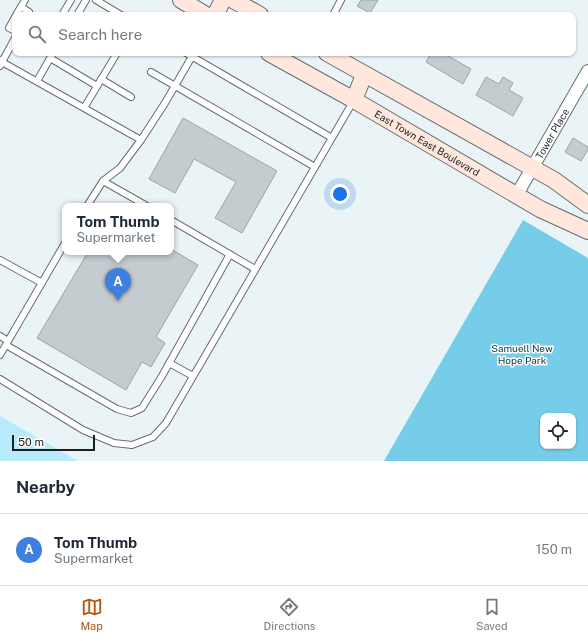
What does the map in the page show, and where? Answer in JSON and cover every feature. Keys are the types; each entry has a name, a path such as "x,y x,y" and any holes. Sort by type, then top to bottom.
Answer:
{"street":[{"path":"181,0 201,12"},
{"path":"217,12 223,0"},
{"path":"233,0 255,12"},
{"name":"East Town East Boulevard","path":"273,56 354,100 516,196 588,231"},
{"path":"332,56 554,180 588,205"},
{"name":"Tower Place","path":"516,196 531,167 588,71"},
{"path":"354,100 364,75"}],"lane":[{"path":"18,12 25,0"},
{"path":"63,10 71,0"},
{"path":"79,12 86,0"},
{"path":"96,0 116,12"},
{"path":"335,12 342,0"},
{"path":"21,7 29,12"},
{"path":"12,43 1,63 37,81 141,140"},
{"path":"37,81 51,56"},
{"path":"53,56 97,86"},
{"path":"84,108 115,56"},
{"path":"89,203 103,181 120,168 141,140 192,56"},
{"path":"195,56 332,138"},
{"path":"151,72 315,167"},
{"path":"101,79 131,97"},
{"path":"0,379 83,430 114,443 132,445 153,437 166,423 354,100"},
{"path":"103,181 142,203"},
{"path":"174,222 255,269"},
{"path":"0,355 62,248"},
{"path":"0,336 7,343 117,409 131,413 142,408 230,254"},
{"path":"0,260 42,283"},
{"path":"169,363 193,376"}],"shaded area":[{"path":"0,416 78,461 0,461"}],"green space":[{"name":"Samuell New Hope Park","path":"523,220 588,258 588,461 384,461"}],"building":[{"path":"361,0 378,0 371,12 357,6"},
{"path":"429,56 448,56 471,69 463,84 426,62"},
{"path":"486,77 499,84 503,77 513,83 509,90 523,98 513,116 476,95"},
{"path":"183,118 277,171 242,233 215,218 236,182 194,159 175,193 149,179"},
{"path":"573,138 588,147 588,150 581,161 565,152"},
{"path":"174,251 198,265 156,337 165,343 151,367 142,362 126,390 37,338 86,255 174,255"}],"place":[{"name":"Tom Thumb","path":"118,301"}]}
